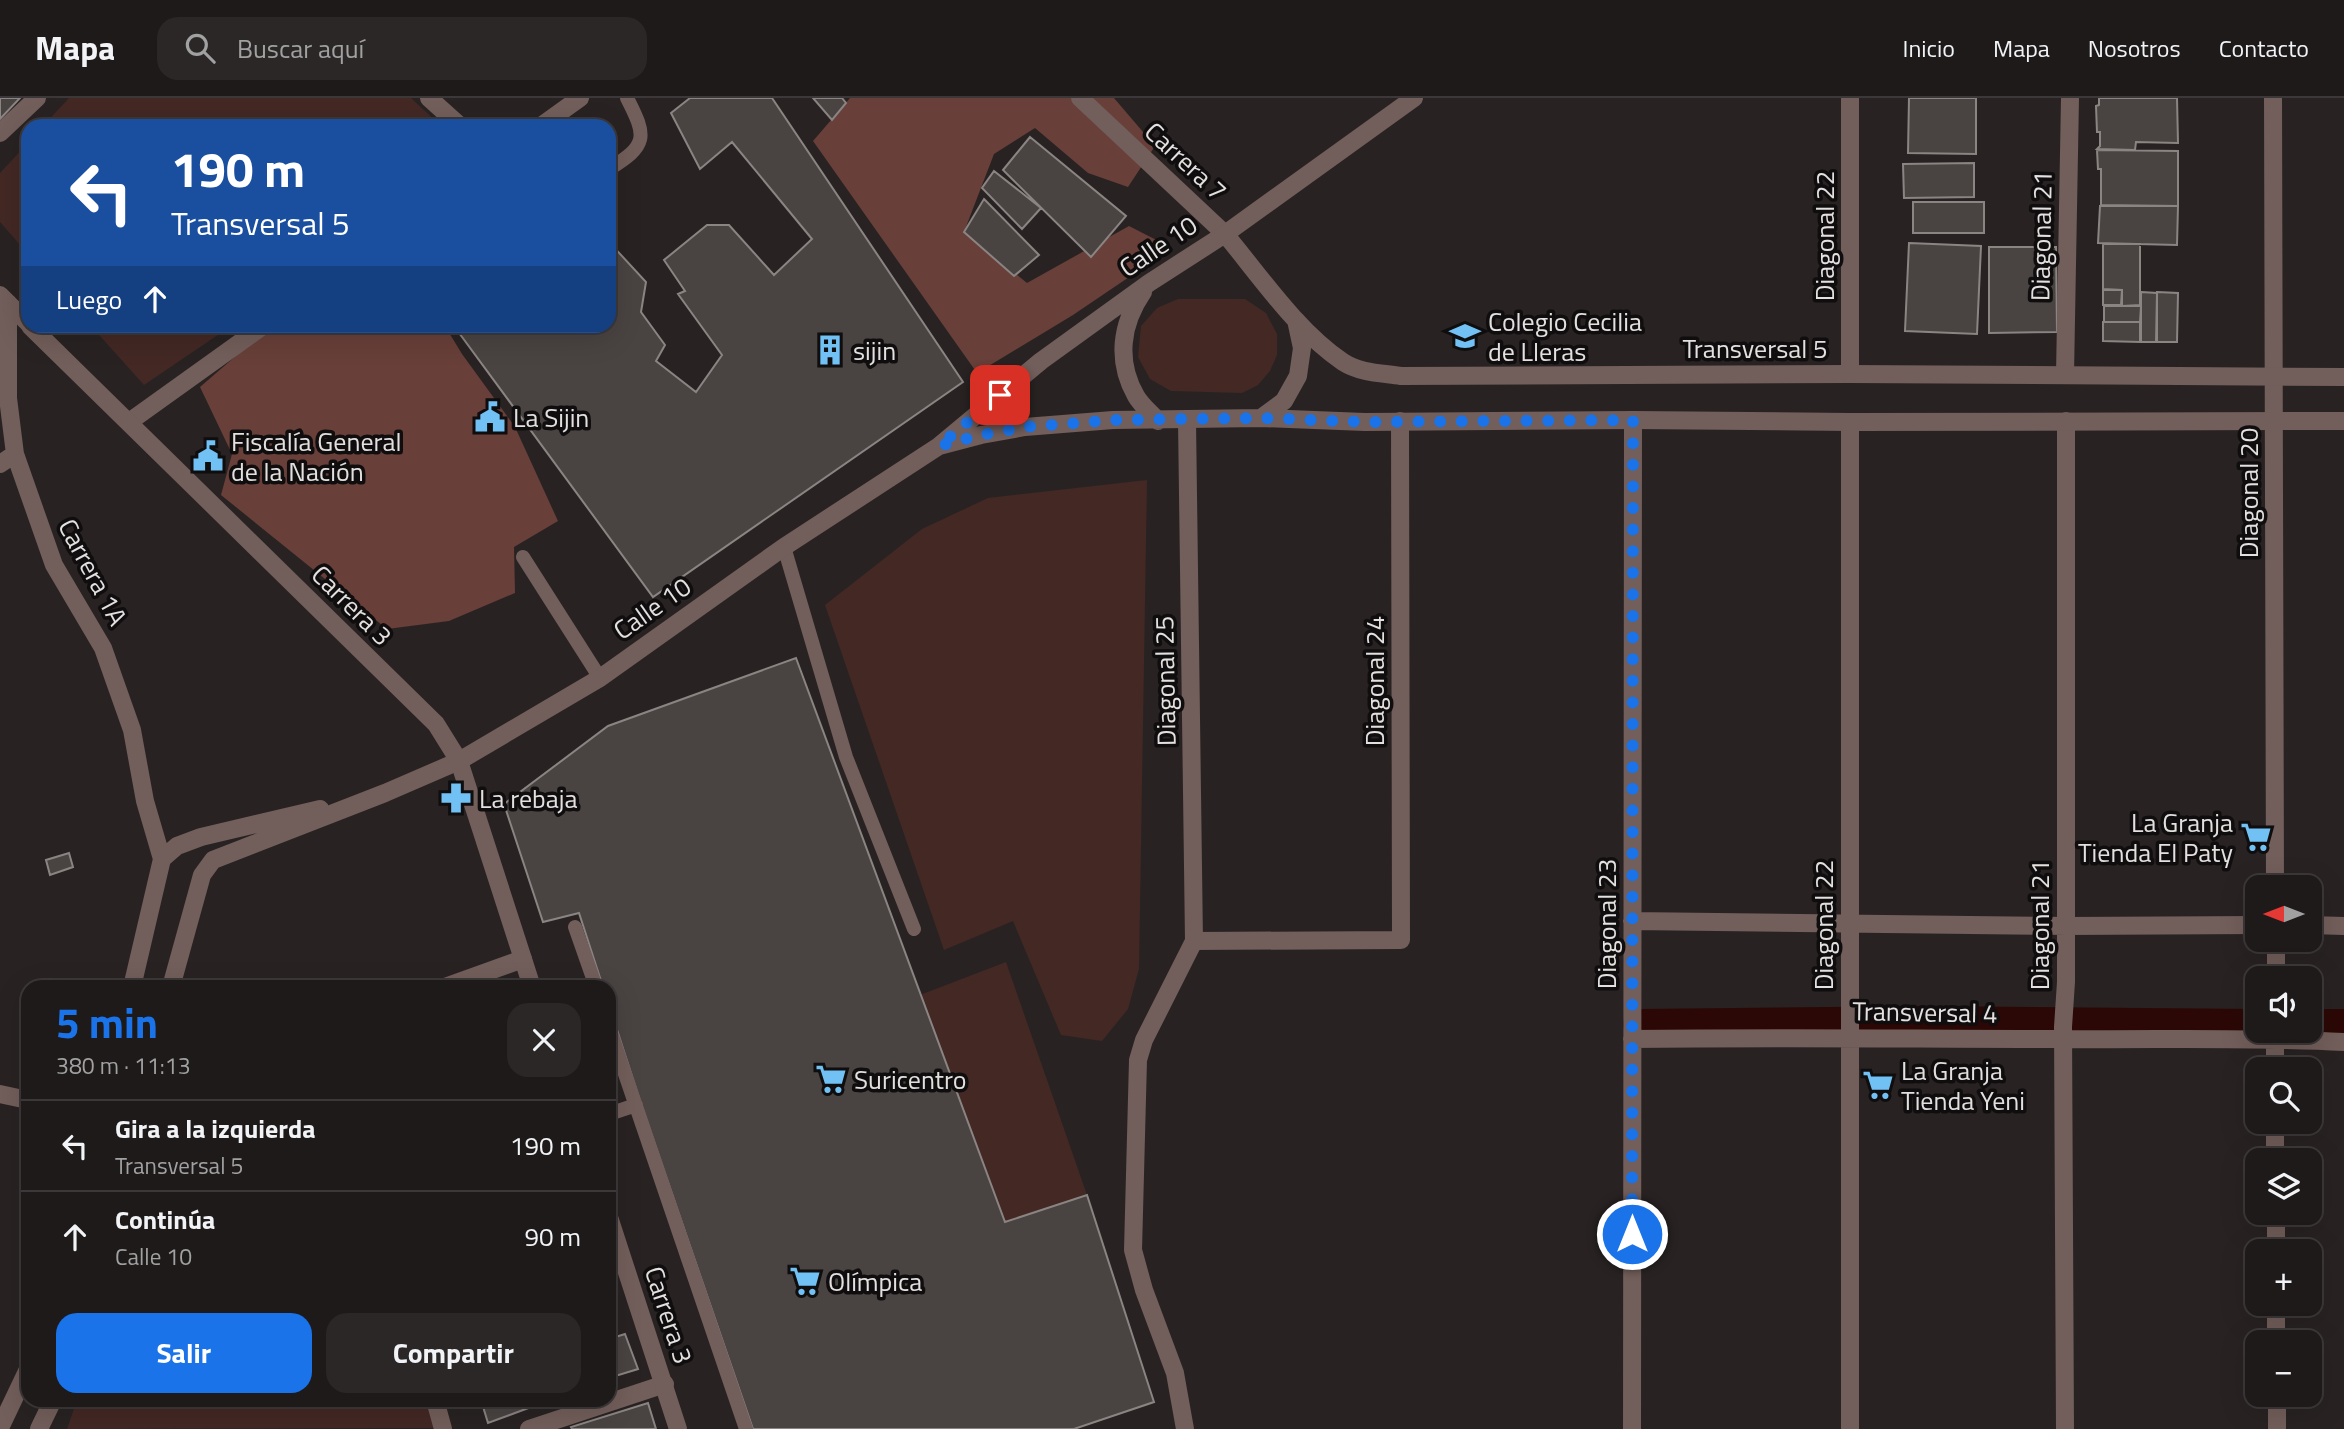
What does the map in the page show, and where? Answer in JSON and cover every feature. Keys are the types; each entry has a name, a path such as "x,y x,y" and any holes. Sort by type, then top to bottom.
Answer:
{"street":[{"path":"0,133 37,98"},
{"path":"429,98 452,119"},
{"path":"551,119 580,98"},
{"name":"Carrera 7","path":"1080,98 1225,234"},
{"name":"Calle 10","path":"385,793 459,761 600,678 784,547 939,446 1041,362 1414,98"},
{"name":"Diagonal 22","path":"1850,98 1850,374"},
{"name":"Diagonal 21","path":"2065,375 2070,98"},
{"name":"Diagonal 20","path":"2273,98 2275,875"},
{"name":"Transversal 5","path":"1225,234 1296,320 1345,363 1371,372 1401,376 1850,374 2344,377"},
{"path":"1149,283 1131,309 1123,339 1124,370 1136,398 1158,421"},
{"name":"Carrera 3","path":"4,299 21,316"},
{"name":"Carrera 1A","path":"4,299 8,398 7,459 32,510 54,565 103,648 132,730 145,801 163,859"},
{"path":"1261,418 1284,401 1298,376 1303,348 1296,320"},
{"name":"Carrera 3","path":"38,333 436,724 459,761 530,980"},
{"path":"129,422 253,333"},
{"path":"1261,418 1400,421 2344,421"},
{"name":"Calle 10","path":"939,446 981,435 1047,424 1113,420 1261,418"},
{"name":"Diagonal 25","path":"1187,420 1194,941"},
{"name":"Diagonal 23","path":"1632,1429 1633,420"},
{"name":"Diagonal 24","path":"1194,941 1401,940 1400,421"},
{"name":"Diagonal 21","path":"2065,1429 2066,421"},
{"name":"Diagonal 22","path":"1850,422 1850,1429"},
{"path":"134,980 163,859 177,846 201,837 385,793"},
{"path":"173,980 202,875 214,860 385,793"},
{"path":"1632,921 2066,926 2245,925"},
{"path":"2322,925 2344,926"},
{"path":"1185,1429 1175,1373 1144,1290 1133,1250 1138,1060 1144,1040 1194,941"},
{"path":"464,980 523,959"},
{"name":"Transversal 4","path":"1632,1039 1850,1031 2245,1035"},
{"name":"Transversal 4","path":"2322,1040 2344,1042"},
{"path":"0,1094 21,1099"},
{"name":"Carrera 3","path":"616,1238 678,1429"},
{"path":"0,1428 21,1384"},
{"path":"616,1400 665,1384"},
{"path":"39,1429 50,1407"},
{"path":"437,1407 443,1429"},
{"path":"529,1429 595,1407"},
{"path":"2277,1407 2277,1429"}],"lane":[{"path":"616,165 631,156 639,144 641,129 627,98"},
{"path":"784,547 846,757 914,929"},
{"path":"523,557 600,678"},
{"path":"575,927 594,980"},
{"path":"616,1047 746,1429"},
{"path":"616,1112 636,1105"}],"shaded area":[{"path":"69,98 411,98 434,119 50,119"},
{"path":"850,98 1114,98 1155,146 1128,187 1088,173 1035,128 994,154 964,232 1027,283 1129,226 1172,248 1073,315 977,373 813,141"},
{"path":"21,150 21,246 0,222 0,173"},
{"path":"1178,299 1245,299 1266,313 1277,334 1277,355 1270,371 1258,385 1242,393 1171,391 1150,379 1138,357 1141,326 1157,308"},
{"path":"97,333 221,333 144,385"},
{"path":"268,333 449,333 515,427 558,521 514,547 515,593 449,621 387,629 221,495 232,454 200,387"},
{"path":"1147,480 1139,969 1128,1009 1102,1041 1061,1035 1013,921 944,950 825,605 922,529 988,498"},
{"path":"1006,962 1087,1195 1005,1222 920,995"},
{"path":"75,1407 428,1407 435,1428 67,1429"}],"building":[{"path":"0,98 20,98 0,119"},
{"name":"sijin","path":"690,98 772,98 963,382 653,597 459,333 616,333 616,250 646,282 641,312 665,345 656,361 696,392 722,355 678,294 685,291 664,260 707,225 729,225 774,275 812,239 732,142 700,169 671,113"},
{"path":"813,98 842,98 846,103 832,120"},
{"path":"1909,98 1976,98 1976,154 1908,153"},
{"path":"2099,98 2177,98 2178,143 2136,142 2135,150 2097,149 2100,146 2096,106 2099,105"},
{"path":"1030,137 1126,216 1091,257 1003,170"},
{"path":"2097,150 2178,151 2178,206 2101,205 2101,169 2098,169"},
{"path":"1974,163 1974,197 1904,198 1903,164"},
{"path":"994,171 1041,208 1022,229 982,188"},
{"path":"984,199 1039,255 1014,276 964,232"},
{"path":"1913,202 1984,202 1984,233 1913,233"},
{"path":"2100,206 2178,206 2177,245 2098,243"},
{"path":"1909,243 1981,246 1977,334 1905,331"},
{"path":"2103,244 2140,244 2140,305 2122,306 2122,290 2103,289"},
{"path":"1989,247 2056,247 2057,332 1989,333"},
{"path":"2103,290 2122,290 2121,305 2103,305"},
{"path":"2141,292 2157,293 2156,342 2141,342"},
{"path":"2157,292 2178,293 2177,342 2157,342"},
{"path":"2104,306 2141,306 2140,322 2104,322"},
{"path":"2103,322 2140,322 2140,342 2103,341"},
{"path":"796,658 1005,1222 1087,1195 1154,1402 1074,1429 753,1429 616,1027 616,980 601,980 579,913 543,922 504,804 608,726"},
{"path":"69,853 73,867 50,875 46,860"},
{"path":"625,1334 638,1369 616,1376 616,1337"},
{"path":"648,1403 656,1429 571,1427"},
{"path":"483,1407 531,1407 488,1423"}],"waterway":[{"path":"1638,1024 1927,1021 2245,1024"},
{"path":"2322,1024 2344,1024"}],"place":[{"name":"Colegio Cecilia de Lleras","path":"1465,336"},
{"name":"sijin","path":"830,350"},
{"name":"La Sijin","path":"490,417"},
{"name":"Fiscalía General de la Nación","path":"208,456"},
{"name":"La rebaja","path":"456,798"},
{"name":"La Granja Tienda El Paty","path":"2256,837"},
{"name":"Suricentro","path":"831,1079"},
{"name":"La Granja Tienda Yeni","path":"1878,1085"},
{"name":"Olímpica","path":"805,1281"}],"route":[{"path":"1000,395 939,446 1025,427 1113,420 1633,420 1632,1234"}]}
